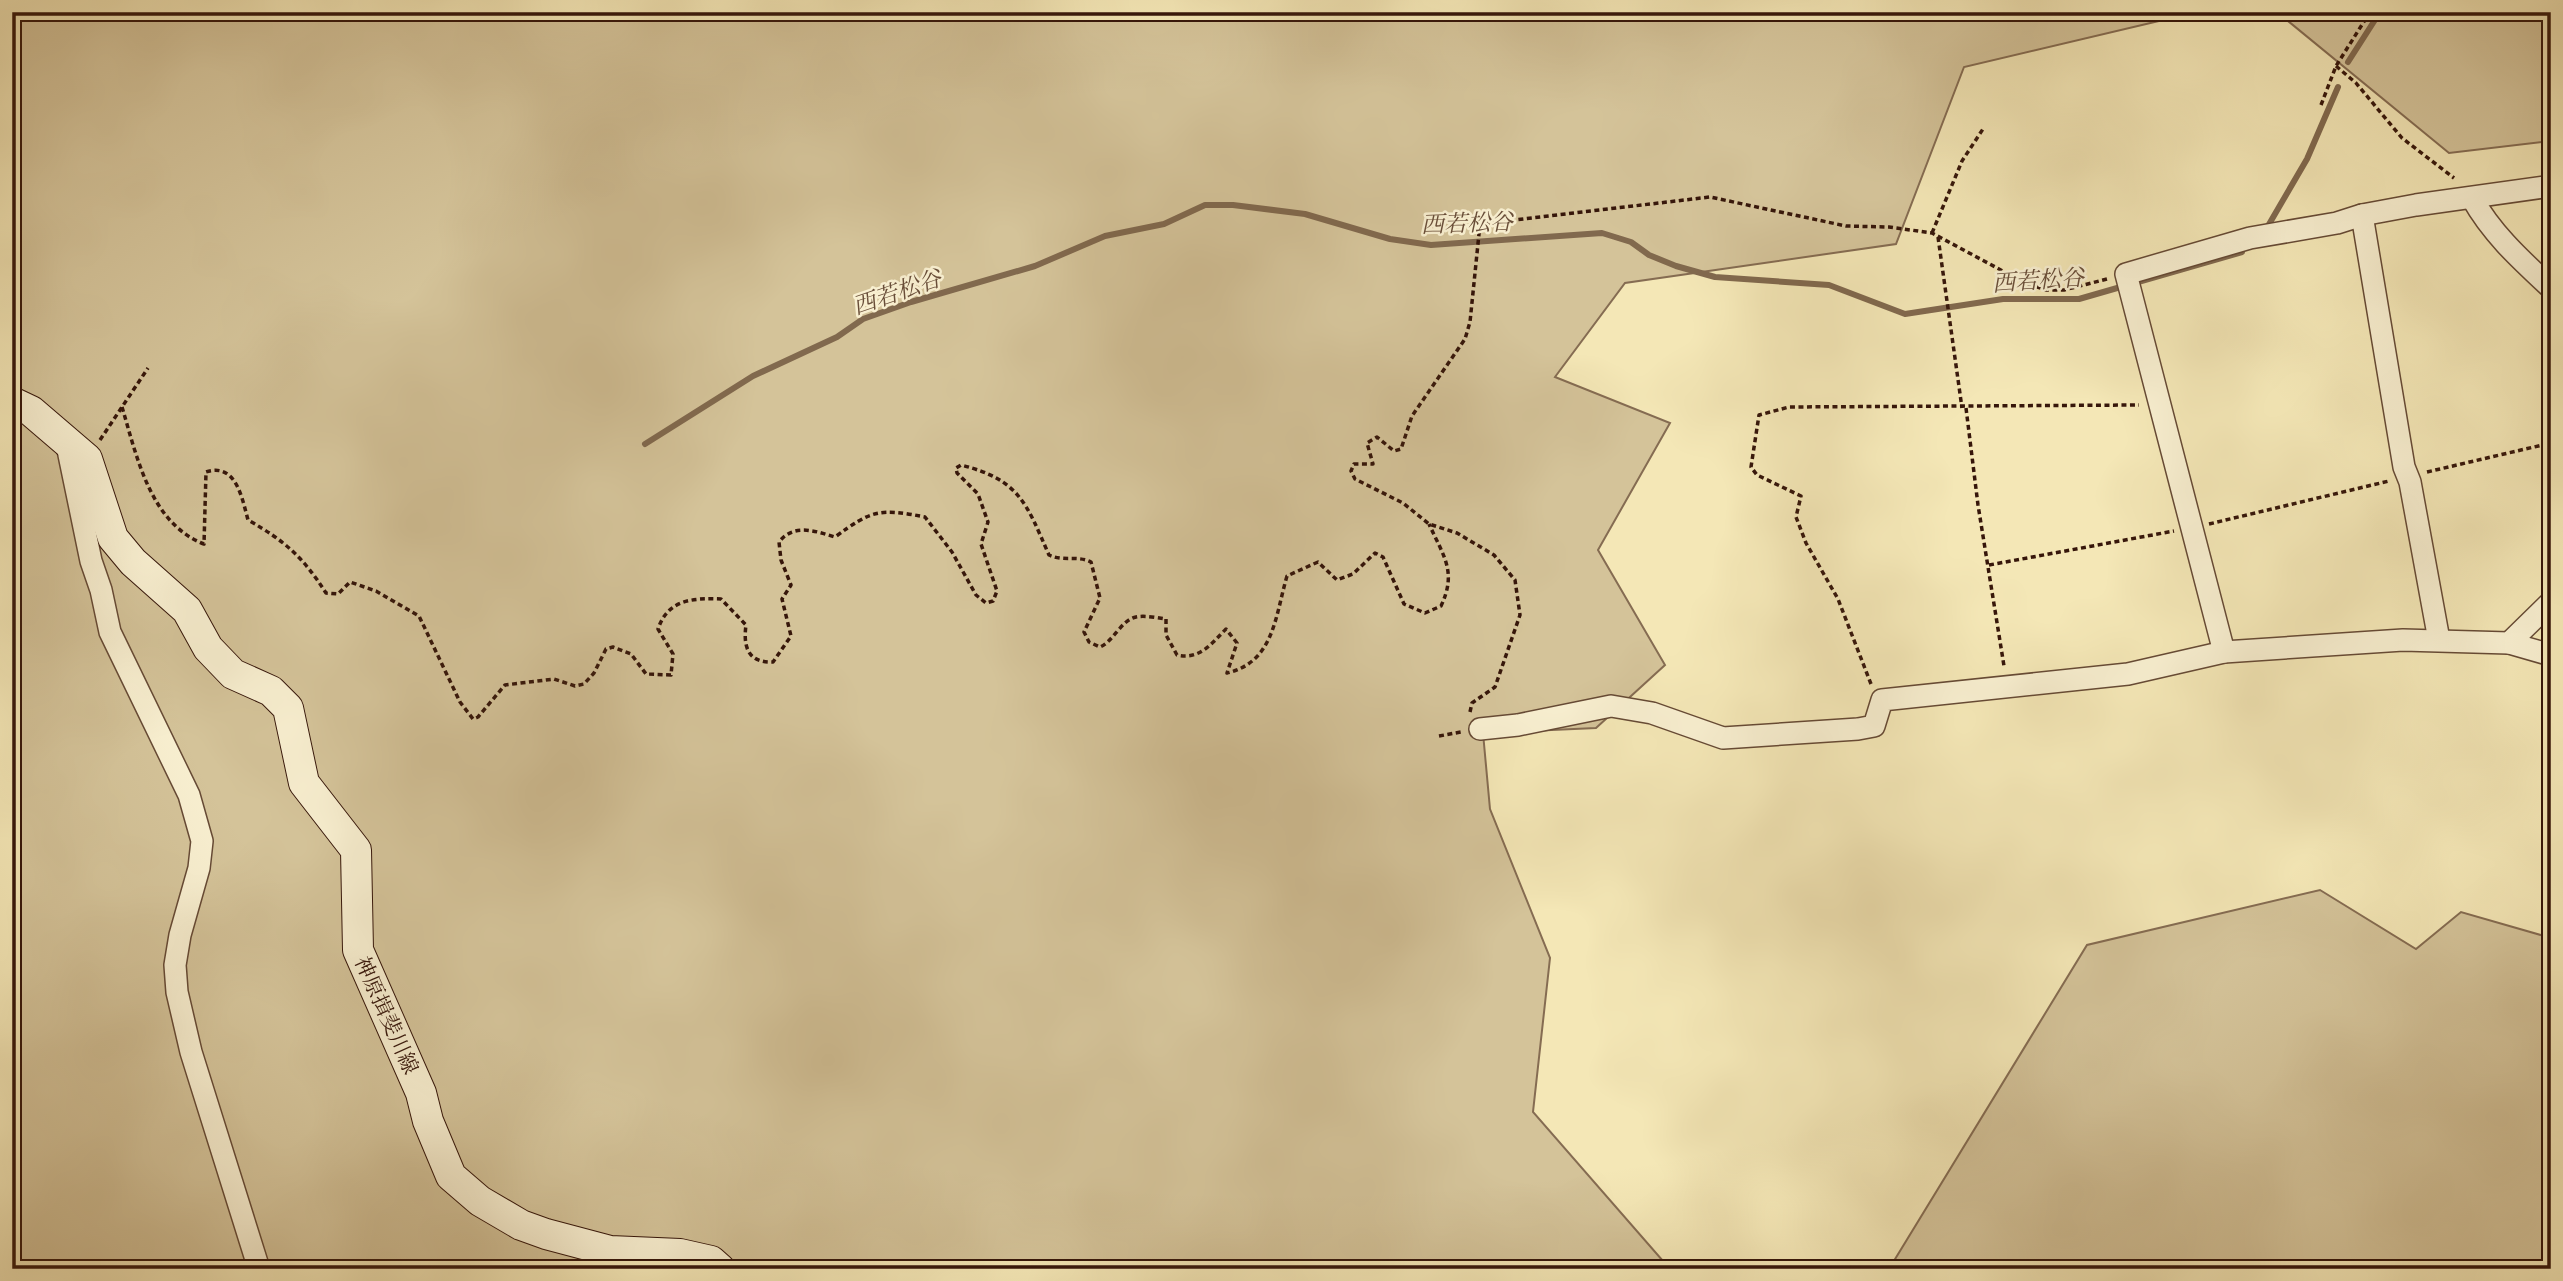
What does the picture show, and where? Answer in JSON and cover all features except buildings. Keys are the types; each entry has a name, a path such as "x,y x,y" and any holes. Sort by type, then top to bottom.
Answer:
{"main road":[{"name":"神原揖斐川線","path":"12,402 31,411 77,452 113,538 133,562 187,610 208,648 233,674 271,691 288,708 304,783 356,850 358,950 422,1093 428,1121 451,1176 480,1201 521,1225 546,1234 610,1251 680,1254 710,1261 719,1269"}],"street":[{"path":"2224,652 2157,404 2126,274 2238,241 2337,223 2362,215 2551,186"},
{"path":"2472,198 2484,219 2506,246 2551,288"},
{"path":"2362,215 2439,640"},
{"path":"77,452 91,561 102,590 110,632 189,795 202,841 200,868 180,935 175,965 177,992 191,1052 259,1269"},
{"path":"2509,643 2551,602"},
{"path":"1480,729 1518,725 1611,706 1653,713 1706,733 1737,739 1874,726 1882,700 2128,674 2224,652 2403,639 2509,643 2551,655"}],"path":[{"path":"2321,105 2336,66 2370,12"},
{"path":"2336,66 2356,83 2402,138 2446,170 2472,198"},
{"path":"1931,233 1962,161 1983,129"},
{"path":"1480,729 1472,721 1472,703 1495,687 1520,615 1520,596 1515,580 1494,555 1457,533 1429,524 1403,503 1355,479 1351,471 1354,464 1360,461 1373,464 1367,443 1377,437 1394,451 1401,449 1412,416 1465,339 1470,322 1480,224 1710,197 1846,226 1931,233 2025,284 2046,290 2064,290 2126,274"},
{"path":"1938,236 2007,686"},
{"path":"77,452 122,407 148,368"},
{"path":"1882,700 1872,687 1838,599 1806,543 1796,517 1801,496 1757,475 1751,467 1759,415 1789,407 1964,408 2157,404"},
{"path":"122,407 140,468 154,497 186,537 204,544 206,472 217,468 225,471 238,486 248,520 285,541 310,568 326,593 338,594 350,582 376,591 419,616 460,702 473,719 478,717 505,685 554,679 575,686 584,684 594,673 606,649 612,647 631,654 646,674 671,675 673,654 659,629 663,615 671,606 694,598 721,599 746,625 743,643 747,653 761,663 773,662 791,636 782,599 791,584 780,560 779,542 803,528 835,537 872,512 902,512 925,517 952,552 976,595 986,603 993,601 997,591 981,544 988,522 978,494 957,473 956,468 961,465 991,473 1013,487 1033,519 1049,555 1060,560 1082,557 1091,562 1100,598 1084,632 1089,642 1100,647 1109,643 1123,625 1135,617 1166,619 1166,635 1177,655 1188,657 1200,654 1226,629 1237,643 1227,673 1244,669 1267,647 1287,576 1318,562 1337,580 1353,574 1375,553 1383,557 1404,604 1425,613 1441,606 1450,589 1451,573 1429,524"},
{"path":"1989,565 2190,528 2551,443"},
{"path":"1439,736 1480,729"}],"shaded area":[{"path":"12,12 2197,12 1964,67 1896,244 1625,283 1555,377 1670,423 1598,550 1665,665 1596,728 1483,733 1490,809 1550,958 1533,1112 1670,1269 12,1269"},
{"path":"2277,12 2547,12 2551,29 2551,141 2449,153"},
{"path":"2320,890 2416,949 2461,912 2551,938 2551,1269 1889,1269 2087,945"}],"waterway":[{"name":"西若松谷","path":"2348,62 2380,12"},
{"name":"西若松谷","path":"2268,226 2307,159 2338,87"},
{"name":"西若松谷","path":"645,444 753,376 837,337 863,319 911,302 1035,266 1105,236 1164,224 1205,205 1233,205 1305,214 1390,239 1431,245 1602,233 1631,242 1649,255 1676,266 1715,277 1829,285 1905,314 2003,299 2079,299 2242,252"}]}
